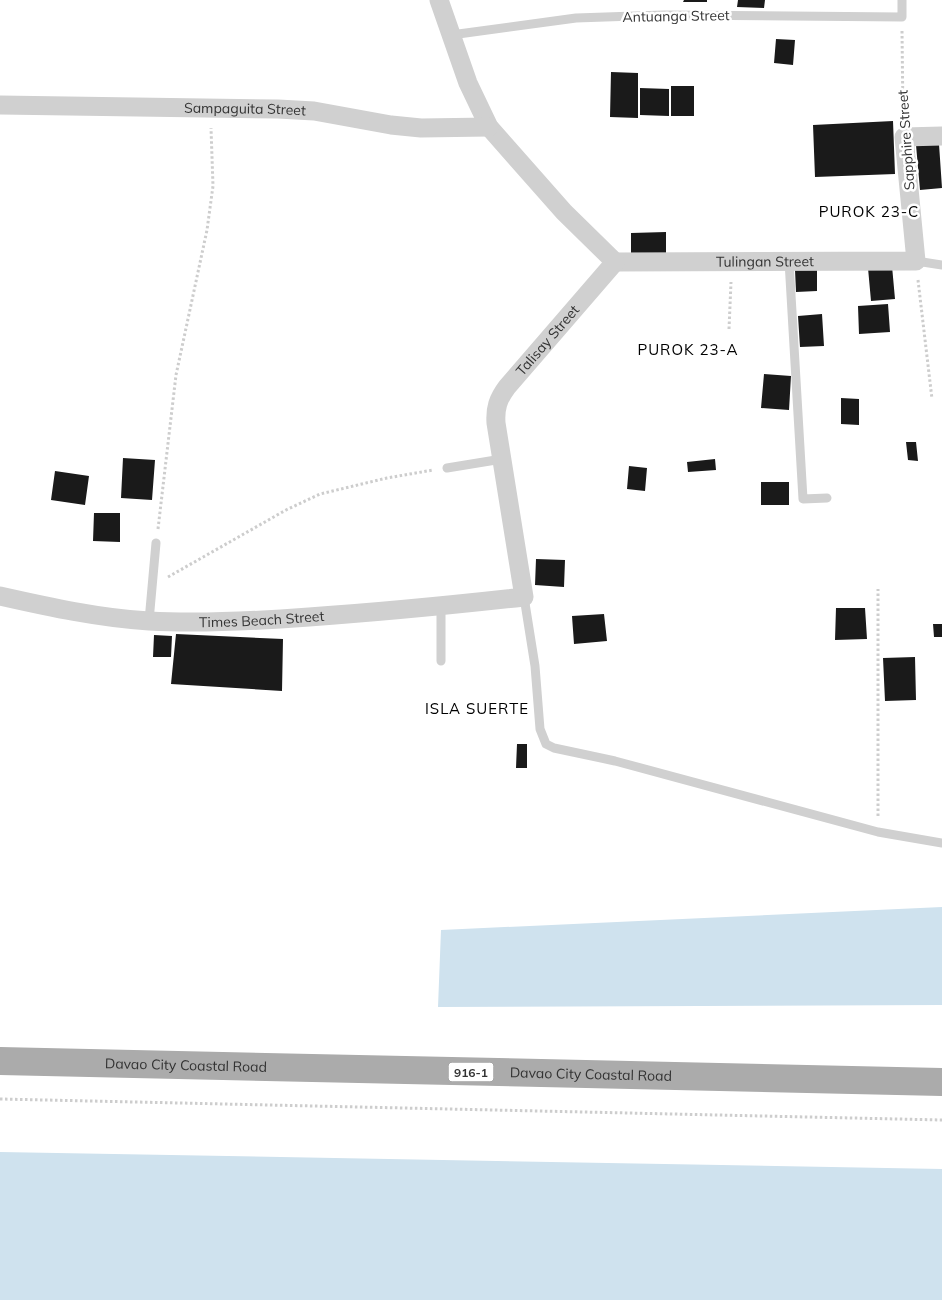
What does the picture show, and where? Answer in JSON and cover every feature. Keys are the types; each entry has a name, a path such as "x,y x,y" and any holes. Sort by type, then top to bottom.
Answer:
{"main road":[{"name":"Davao City Coastal Road","path":"0,1061 942,1082"}],"street":[{"path":"439,0 468,83 489,127 564,212 615,262"},
{"name":"Sampaguita Street","path":"0,105 278,109 314,111 391,125 421,128 489,127"},
{"path":"904,137 942,136"},
{"name":"Sapphire Street","path":"904,137 916,261"},
{"name":"Tulingan Street","path":"615,262 916,261"},
{"name":"Talisay Street","path":"524,597 495,413 501,396 615,262"},
{"name":"Times Beach Street","path":"0,596 66,610 149,621 209,622 261,621 524,597"}],"lane":[{"path":"902,0 902,17"},
{"name":"Antuanga Street","path":"451,35 576,18 664,15 902,17"},
{"path":"789,261 803,500 827,498"},
{"path":"916,261 942,265"},
{"path":"447,468 502,459"},
{"path":"149,621 156,543"},
{"name":"Talisay Street","path":"524,597 535,666 541,737 546,744 554,748 615,761 878,832"},
{"path":"441,606 441,662"},
{"path":"878,832 909,839 942,843"}],"path":[{"name":"Sapphire Street","path":"902,17 904,137"},
{"path":"156,543 176,375 208,230 213,186 210,107"},
{"path":"729,328 732,261"},
{"path":"916,261 932,398"},
{"path":"152,586 286,510 320,494 387,478 447,468"},
{"path":"878,589 878,832"},
{"path":"0,1099 942,1120"}],"water":[{"path":"942,907 942,1005 438,1007 441,930"},
{"path":"0,1152 942,1169 942,1300 0,1300"}],"building":[{"path":"684,0 707,0 707,2 683,2"},
{"path":"738,0 765,0 764,8 737,7"},
{"path":"776,39 795,40 793,65 774,63"},
{"path":"611,72 638,73 638,118 610,117"},
{"path":"671,86 694,86 694,116 671,116"},
{"path":"640,88 669,89 669,116 640,115"},
{"path":"893,121 895,174 815,177 813,125"},
{"path":"939,144 942,188 920,190 916,145"},
{"path":"666,232 666,254 631,255 631,233"},
{"path":"892,266 895,299 871,301 868,268"},
{"path":"817,269 817,291 796,292 795,270"},
{"path":"888,304 890,332 859,334 858,306"},
{"path":"822,314 824,346 800,347 798,316"},
{"path":"764,374 791,376 789,410 761,408"},
{"path":"841,398 859,399 859,425 841,424"},
{"path":"906,442 916,442 918,461 908,460"},
{"path":"123,458 155,460 152,500 121,498"},
{"path":"715,459 716,470 688,472 687,462"},
{"path":"629,466 647,468 645,491 627,489"},
{"path":"55,471 89,476 85,505 51,500"},
{"path":"761,482 789,482 789,505 761,505"},
{"path":"94,513 120,513 120,542 93,541"},
{"path":"536,559 565,560 564,587 535,585"},
{"path":"836,608 865,608 867,639 835,640"},
{"path":"604,614 607,641 574,644 572,616"},
{"path":"933,624 942,624 942,637 934,637"},
{"path":"176,634 283,639 282,691 171,684"},
{"path":"154,635 172,636 171,657 153,657"},
{"path":"915,657 916,700 885,701 883,658"},
{"path":"517,744 527,744 527,768 516,768"}],"district":[{"name":"PUROK 23-C","path":"869,211"},
{"name":"PUROK 23-A","path":"688,349"},
{"name":"ISLA SUERTE","path":"477,708"}]}
